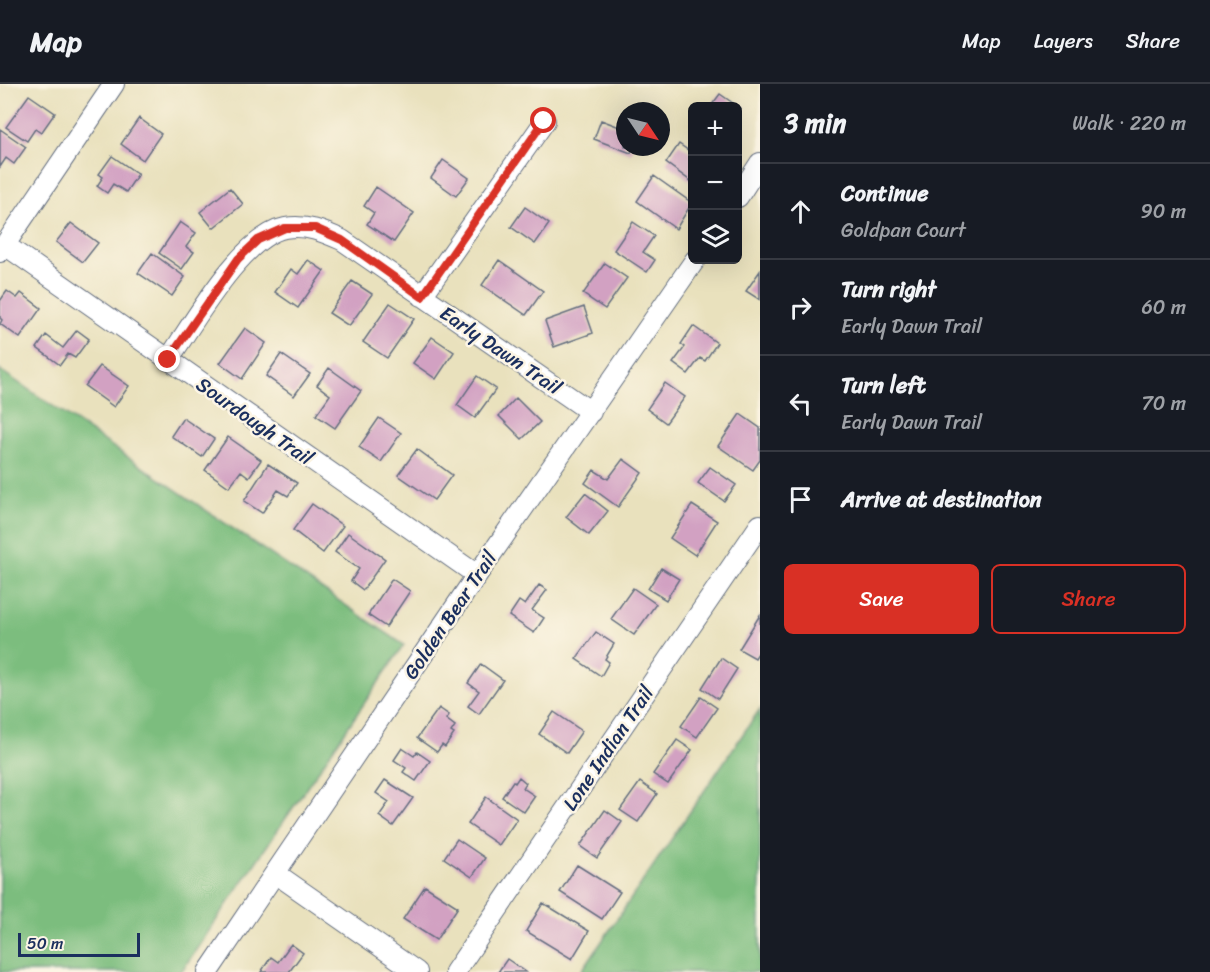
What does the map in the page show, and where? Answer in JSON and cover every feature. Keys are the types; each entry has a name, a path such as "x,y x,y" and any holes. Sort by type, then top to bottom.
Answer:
{"street":[{"path":"2,248 114,84"},
{"path":"422,297 544,121"},
{"path":"742,191 760,164"},
{"name":"Early Dawn Trail","path":"168,360 238,259 258,240 285,228 315,228 342,240 591,412"},
{"name":"Sourdough Trail","path":"2,248 168,360 477,575"},
{"name":"Golden Bear Trail","path":"208,972 477,575 692,264"},
{"name":"Lone Indian Trail","path":"455,972 760,525"},
{"path":"275,873 417,972"}],"green space":[{"path":"0,370 404,645 181,972 0,972"},
{"path":"760,709 760,972 581,972"}],"building":[{"path":"720,94 731,102 714,102"},
{"path":"29,95 55,113 41,133 35,129 27,141 6,127"},
{"path":"139,118 161,134 143,160 121,144"},
{"path":"601,120 616,126 616,147 594,139"},
{"path":"0,129 26,147 14,164 6,158 0,167"},
{"path":"679,144 688,150 688,179 666,163"},
{"path":"112,156 138,174 126,192 113,184 107,193 97,186 103,177 99,174"},
{"path":"443,160 469,178 456,196 431,178"},
{"path":"654,176 688,200 688,210 676,229 637,201"},
{"path":"376,187 414,213 394,242 367,224 374,213 364,206"},
{"path":"230,188 243,204 213,228 200,212"},
{"path":"525,207 549,224 535,244 511,227"},
{"path":"180,222 196,233 186,247 194,252 182,269 159,253"},
{"path":"633,222 654,236 643,252 655,260 647,272 614,250"},
{"path":"71,223 98,243 83,262 56,242"},
{"path":"152,253 185,277 172,296 138,273"},
{"path":"308,260 324,271 298,308 275,292 291,269 298,274"},
{"path":"499,260 543,291 526,315 482,285"},
{"path":"605,263 627,278 605,309 583,294"},
{"path":"760,271 760,300 746,291"},
{"path":"352,281 372,294 349,326 329,313"},
{"path":"7,291 17,298 21,293 41,308 20,338 0,324 2,320 0,301"},
{"path":"390,303 414,319 387,358 363,342"},
{"path":"584,307 593,333 554,347 545,321"},
{"path":"693,326 717,343 705,361 700,358 688,374 673,363 685,347 681,344"},
{"path":"245,328 266,343 242,379 220,363"},
{"path":"77,330 89,339 75,358 68,354 60,365 37,348 46,335 63,348"},
{"path":"432,337 454,352 436,379 413,363"},
{"path":"281,354 310,374 294,396 266,376"},
{"path":"100,366 129,386 114,407 85,386"},
{"path":"329,368 361,391 335,428 316,415 330,395 317,385"},
{"path":"477,376 496,389 475,418 457,405"},
{"path":"665,383 685,397 666,423 647,409"},
{"path":"516,398 540,422 522,439 499,416"},
{"path":"740,414 760,428 760,460 753,470 718,446"},
{"path":"183,418 214,439 202,457 171,436"},
{"path":"379,418 401,433 381,462 359,447"},
{"path":"228,437 261,460 249,477 241,471 229,487 205,470"},
{"path":"417,449 452,475 434,500 398,475"},
{"path":"623,459 642,473 618,507 585,483 594,470 608,479"},
{"path":"268,464 297,483 288,496 278,490 262,513 244,501"},
{"path":"710,467 736,485 724,501 698,483"},
{"path":"585,493 608,511 589,535 566,517"},
{"path":"312,504 343,526 323,553 293,530"},
{"path":"692,505 717,521 695,555 670,538"},
{"path":"348,533 385,559 363,590 351,581 359,569 335,552"},
{"path":"661,568 679,579 666,600 648,589"},
{"path":"392,579 410,591 386,627 368,615"},
{"path":"539,585 547,590 532,610 544,618 534,633 509,616 519,601 525,605"},
{"path":"633,588 656,604 634,635 611,619"},
{"path":"760,615 760,650 755,658 739,649"},
{"path":"596,632 614,644 605,659 609,662 601,676 576,659"},
{"path":"721,658 737,669 718,699 702,688"},
{"path":"481,664 503,680 479,714 468,706 479,691 468,683"},
{"path":"701,697 717,708 697,737 681,726"},
{"path":"439,708 449,715 446,719 455,726 451,732 454,734 445,747 442,745 437,752 417,738"},
{"path":"554,712 582,731 567,753 539,734"},
{"path":"677,740 692,750 668,784 653,774"},
{"path":"402,748 414,756 417,752 430,761 416,781 403,772 406,768 394,760"},
{"path":"519,777 526,783 523,788 535,796 524,812 502,797 513,781 515,783"},
{"path":"385,780 413,798 393,826 379,816 389,802 376,793"},
{"path":"640,782 657,794 638,822 620,810"},
{"path":"486,797 517,819 499,845 468,824"},
{"path":"605,810 622,822 597,858 580,846"},
{"path":"457,839 485,858 472,877 444,858"},
{"path":"577,865 620,892 602,919 560,892"},
{"path":"425,886 458,907 436,940 403,919"},
{"path":"543,903 589,931 572,959 526,931"},
{"path":"291,944 303,953 289,972 261,972 271,957 278,962"},
{"path":"507,959 526,972 498,972"}],"route":[{"path":"168,360 238,259 258,240 285,228 315,228 342,240 422,297 544,121"}]}
